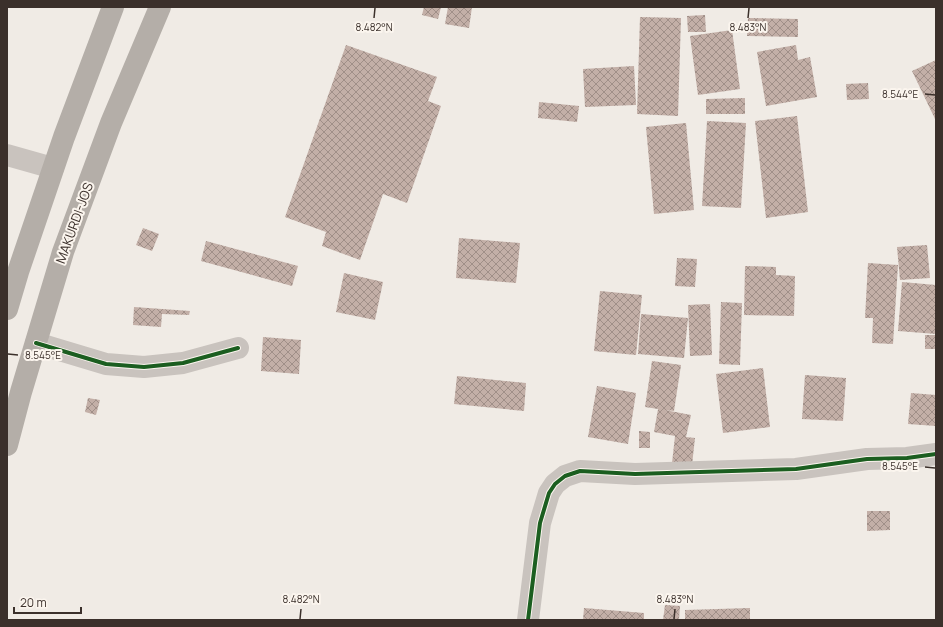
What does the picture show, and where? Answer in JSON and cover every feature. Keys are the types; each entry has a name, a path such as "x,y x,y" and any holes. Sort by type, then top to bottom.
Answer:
{"highway":[{"path":"7,309 53,168 113,7"},
{"name":"MAKURDI-JOS","path":"7,445 21,392 66,245 111,123 160,7"}],"street":[{"path":"7,155 53,168"},
{"path":"36,343 106,364 144,367 183,363 238,348"},
{"path":"528,620 540,523 549,493 555,484 565,476 580,471 635,474 796,469 867,460 907,458 936,454"}],"building":[{"path":"424,7 441,7 438,19 422,15"},
{"path":"448,7 472,7 469,28 445,24"},
{"path":"705,15 706,32 688,32 687,16"},
{"path":"640,17 681,18 678,116 637,114"},
{"path":"748,18 798,19 798,37 747,36"},
{"path":"732,30 740,89 698,95 690,36"},
{"path":"346,45 437,77 428,101 441,106 407,203 383,194 360,260 322,246 326,232 285,217"},
{"path":"796,45 798,60 810,57 817,97 766,106 757,52"},
{"path":"936,60 936,121 912,71"},
{"path":"634,66 636,105 585,107 583,69"},
{"path":"868,83 869,99 847,100 846,84"},
{"path":"745,98 745,114 706,114 706,99"},
{"path":"539,102 579,106 577,122 538,118"},
{"path":"797,116 808,212 766,218 755,121"},
{"path":"707,121 746,123 741,208 702,206"},
{"path":"686,123 694,210 654,214 646,127"},
{"path":"143,228 159,234 152,251 136,245"},
{"path":"459,238 520,243 516,283 456,278"},
{"path":"206,241 298,266 292,286 201,261"},
{"path":"927,245 930,278 900,280 897,247"},
{"path":"677,258 697,259 695,287 675,286"},
{"path":"868,263 898,265 893,344 872,343 873,318 865,318"},
{"path":"745,266 776,267 776,275 795,276 794,316 744,315"},
{"path":"344,273 383,282 375,320 336,312"},
{"path":"902,282 936,285 936,334 898,331"},
{"path":"600,291 642,295 636,355 594,351"},
{"path":"721,302 742,303 740,365 719,364"},
{"path":"710,304 712,355 690,356 688,305"},
{"path":"134,307 190,311 189,315 162,314 161,327 133,325"},
{"path":"641,314 688,318 684,358 638,354"},
{"path":"925,335 936,335 936,349 925,349"},
{"path":"263,337 301,340 299,374 261,371"},
{"path":"652,361 681,365 674,411 665,410 691,415 686,437 695,438 692,465 672,463 675,436 654,432 658,409 645,407"},
{"path":"763,368 770,427 723,433 716,374"},
{"path":"805,375 846,378 843,421 802,419"},
{"path":"457,376 526,383 524,411 454,404"},
{"path":"597,386 636,393 628,444 588,437"},
{"path":"911,393 936,395 936,426 908,424"},
{"path":"88,398 100,400 96,415 85,412"},
{"path":"639,431 650,432 650,448 639,448"},
{"path":"867,511 890,511 890,530 867,531"},
{"path":"665,605 680,606 679,620 663,620"},
{"path":"584,608 644,613 644,620 583,620"},
{"path":"750,608 750,620 685,620 685,610"}],"cycle path":[{"path":"36,343 106,364 144,367 183,363 238,348"},
{"path":"528,620 540,523 549,493 555,484 565,476 580,471 635,474 796,469 867,459 907,458 936,454"}]}
